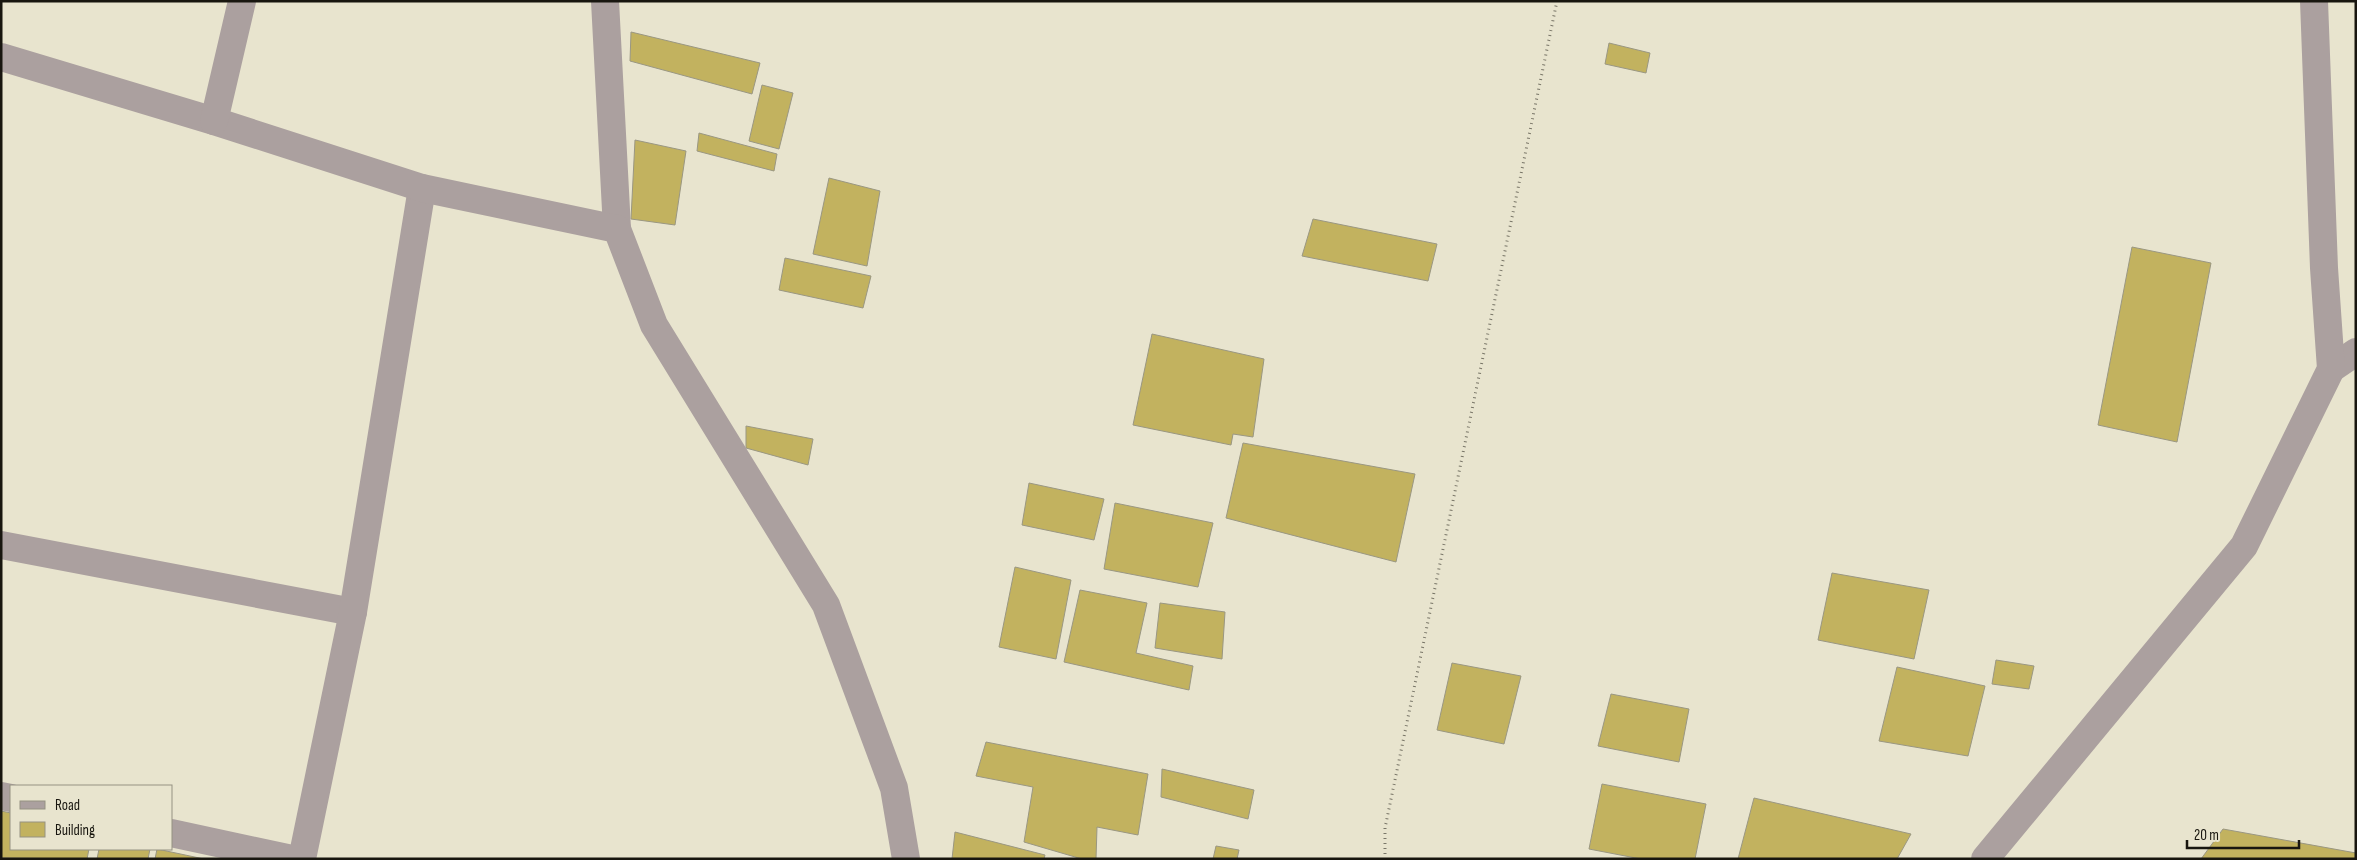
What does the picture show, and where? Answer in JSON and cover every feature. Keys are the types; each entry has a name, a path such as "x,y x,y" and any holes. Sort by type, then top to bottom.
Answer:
{"street":[{"path":"214,121 242,1"},
{"path":"605,1 617,229 654,325 826,605 894,788 906,859"},
{"path":"2314,1 2324,268 2331,369"},
{"path":"1,57 214,121 422,188 617,229"},
{"path":"302,859 353,612 422,188"},
{"path":"1985,859 2244,546 2331,369 2356,352"},
{"path":"1,545 353,612"},
{"path":"172,833 292,859"}],"path":[{"path":"1385,859 1385,828 1556,1"}],"building":[{"path":"631,32 760,63 752,94 630,61"},
{"path":"1609,43 1650,53 1646,73 1605,64"},
{"path":"762,85 793,93 779,149 749,141"},
{"path":"699,133 777,154 774,171 697,151"},
{"path":"635,140 686,151 675,225 631,219"},
{"path":"829,178 880,191 867,266 813,254"},
{"path":"1313,219 1437,244 1428,281 1302,256"},
{"path":"2132,247 2211,263 2177,442 2098,425"},
{"path":"785,258 871,276 863,308 779,290"},
{"path":"1152,334 1264,359 1253,437 1233,434 1231,445 1133,425"},
{"path":"746,426 813,439 808,465 746,448"},
{"path":"1243,443 1415,474 1396,562 1226,518"},
{"path":"1029,483 1104,499 1094,540 1022,525"},
{"path":"1115,503 1213,523 1198,587 1104,569"},
{"path":"1015,567 1071,580 1056,659 999,647"},
{"path":"1832,573 1929,590 1914,659 1818,640"},
{"path":"1080,590 1147,603 1136,653 1193,666 1189,690 1064,662"},
{"path":"1160,603 1225,612 1222,659 1155,648"},
{"path":"1996,660 2034,666 2029,689 1992,684"},
{"path":"1452,663 1521,676 1504,744 1437,730"},
{"path":"1897,667 1985,686 1968,756 1879,741"},
{"path":"1611,694 1689,709 1679,762 1598,746"},
{"path":"986,742 1148,774 1138,835 1097,827 1096,859 1082,859 1024,842 1033,787 976,776"},
{"path":"1162,769 1254,790 1248,819 1161,797"},
{"path":"1602,784 1706,804 1695,859 1641,859 1589,849"},
{"path":"1754,798 1911,834 1897,859 1738,859"},
{"path":"1,811 10,813 10,850 89,850 87,859 1,858"},
{"path":"2223,829 2356,853 2356,859 2201,859"},
{"path":"955,832 1045,855 1044,859 952,859"},
{"path":"1216,846 1239,850 1237,859 1213,859"},
{"path":"99,850 150,850 148,859 97,859"},
{"path":"157,850 162,850 204,859 155,859"}]}
